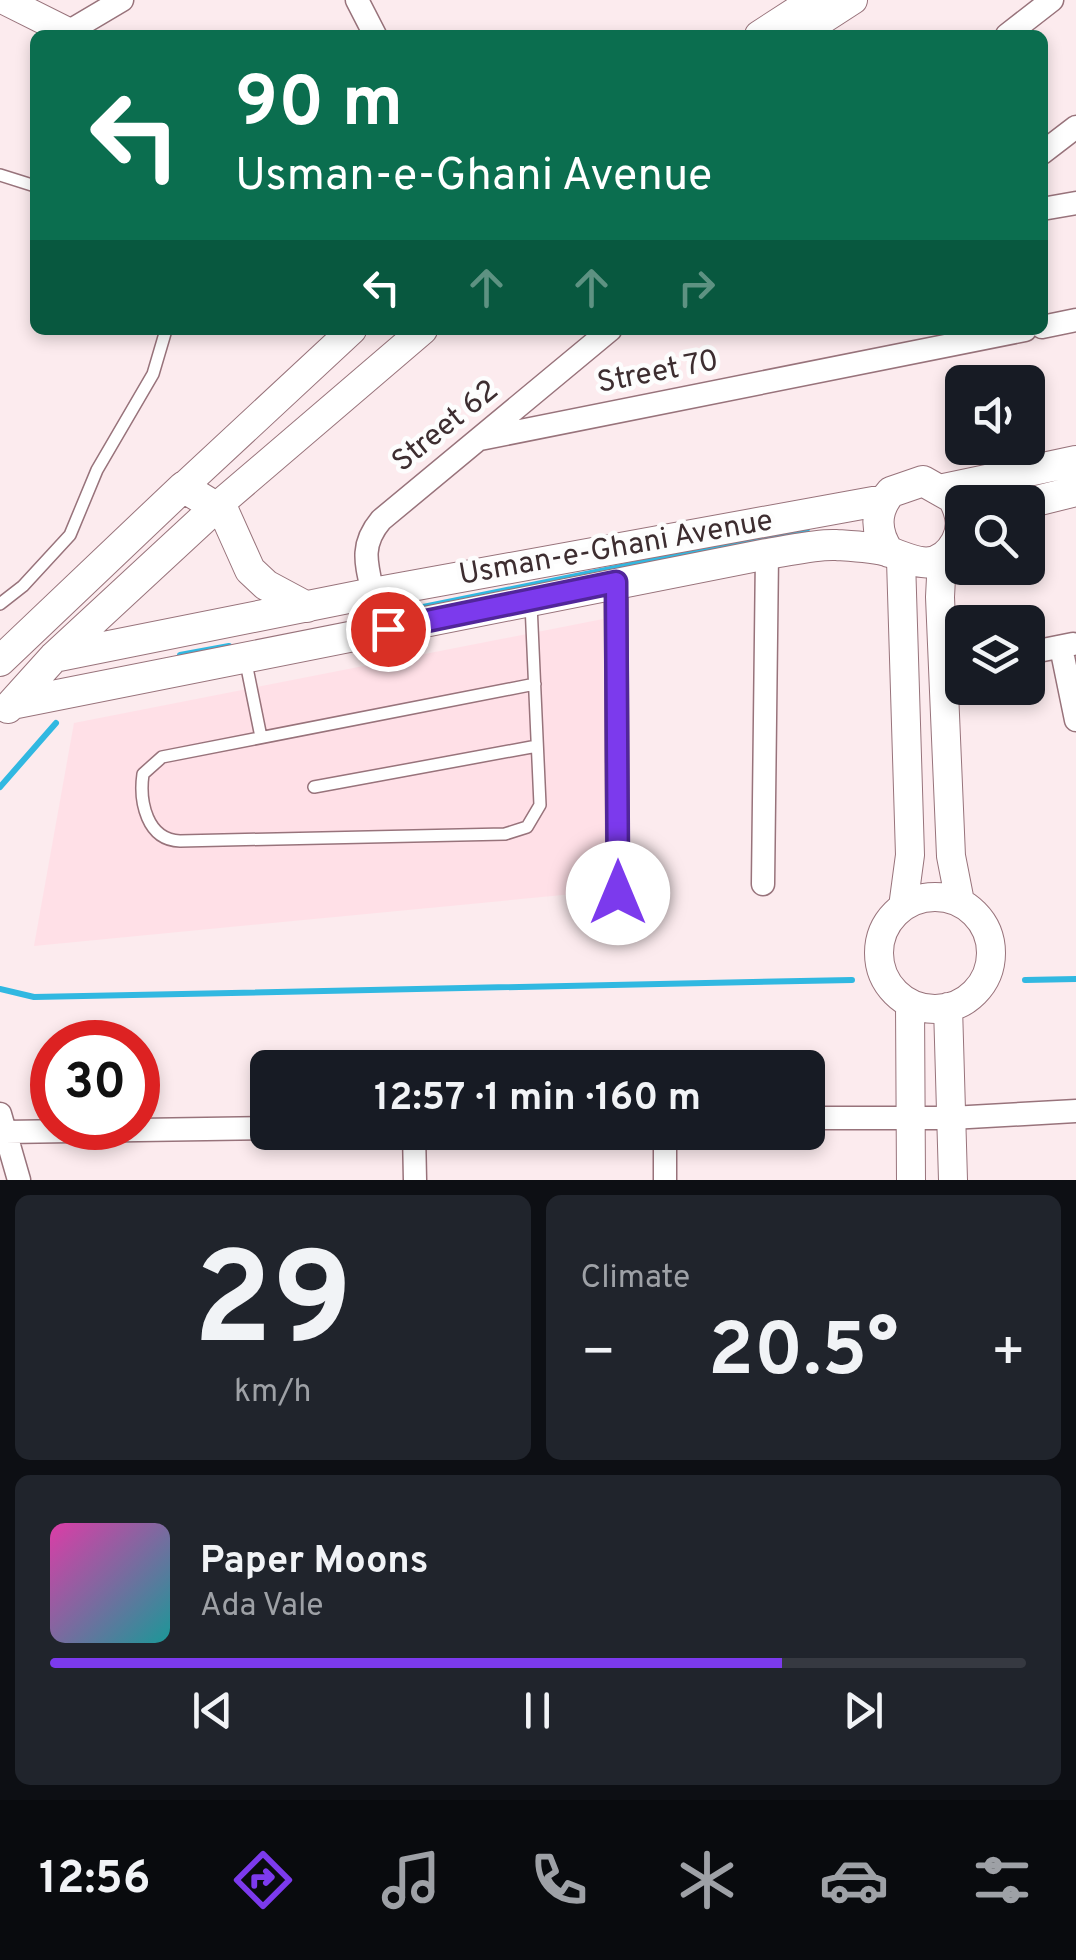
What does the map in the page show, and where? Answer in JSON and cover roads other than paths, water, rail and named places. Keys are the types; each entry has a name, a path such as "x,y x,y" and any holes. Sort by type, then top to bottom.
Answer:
{"main road":[{"path":"945,548 915,564 895,556 878,527 884,500 911,482 944,488 1076,461"},
{"path":"0,660 182,488 232,522 250,570 282,597 306,607"},
{"path":"1045,499 1076,491"},
{"name":"Usman-e-Ghani Avenue","path":"54,657 373,593 884,500"},
{"path":"6,711 54,657 215,508"},
{"name":"Usman-e-Ghani Avenue","path":"6,711 246,658 766,554 833,545 895,556"}],"street":[{"path":"4,0 62,30"},
{"path":"76,30 122,0"},
{"path":"357,0 372,30"},
{"path":"767,30 813,0"},
{"path":"806,30 853,0"},
{"path":"1013,30 1052,0"},
{"path":"1048,148 1076,127"},
{"path":"1048,209 1076,203"},
{"path":"1048,325 1076,320"},
{"path":"182,488 347,335"},
{"path":"215,508 417,335"},
{"name":"Street 62","path":"373,593 364,554 368,536 426,479 604,335"},
{"name":"Street 70","path":"480,439 1000,335"},
{"path":"763,884 766,554"},
{"path":"895,556 910,855 902,907 880,938 878,958 894,992 910,1004 948,1008 977,990 991,959 984,926 960,902 940,897 902,907"},
{"path":"616,582 618,932"},
{"path":"1069,645 1076,720"},
{"path":"953,705 951,856 960,902"},
{"path":"910,1004 911,1180"},
{"path":"948,1008 953,1180"},
{"path":"825,1118 951,1118 1076,1111"},
{"path":"19,1180 2,1123 250,1128"},
{"path":"415,1150 416,1180"},
{"path":"665,1150 665,1180"}],"lane":[{"path":"0,175 30,184"},
{"path":"0,604 24,586 70,535 97,470 153,374 165,335"},
{"path":"531,600 540,805 536,818 517,833 180,841 156,834 141,784 153,760 534,684"},
{"path":"246,658 262,737"},
{"path":"314,787 537,746"}],"waterway":[{"path":"359,620 807,529"},
{"path":"180,655 229,646"},
{"path":"0,787 56,723"},
{"path":"1025,980 1076,979"},
{"path":"0,989 34,997 852,980"}]}
